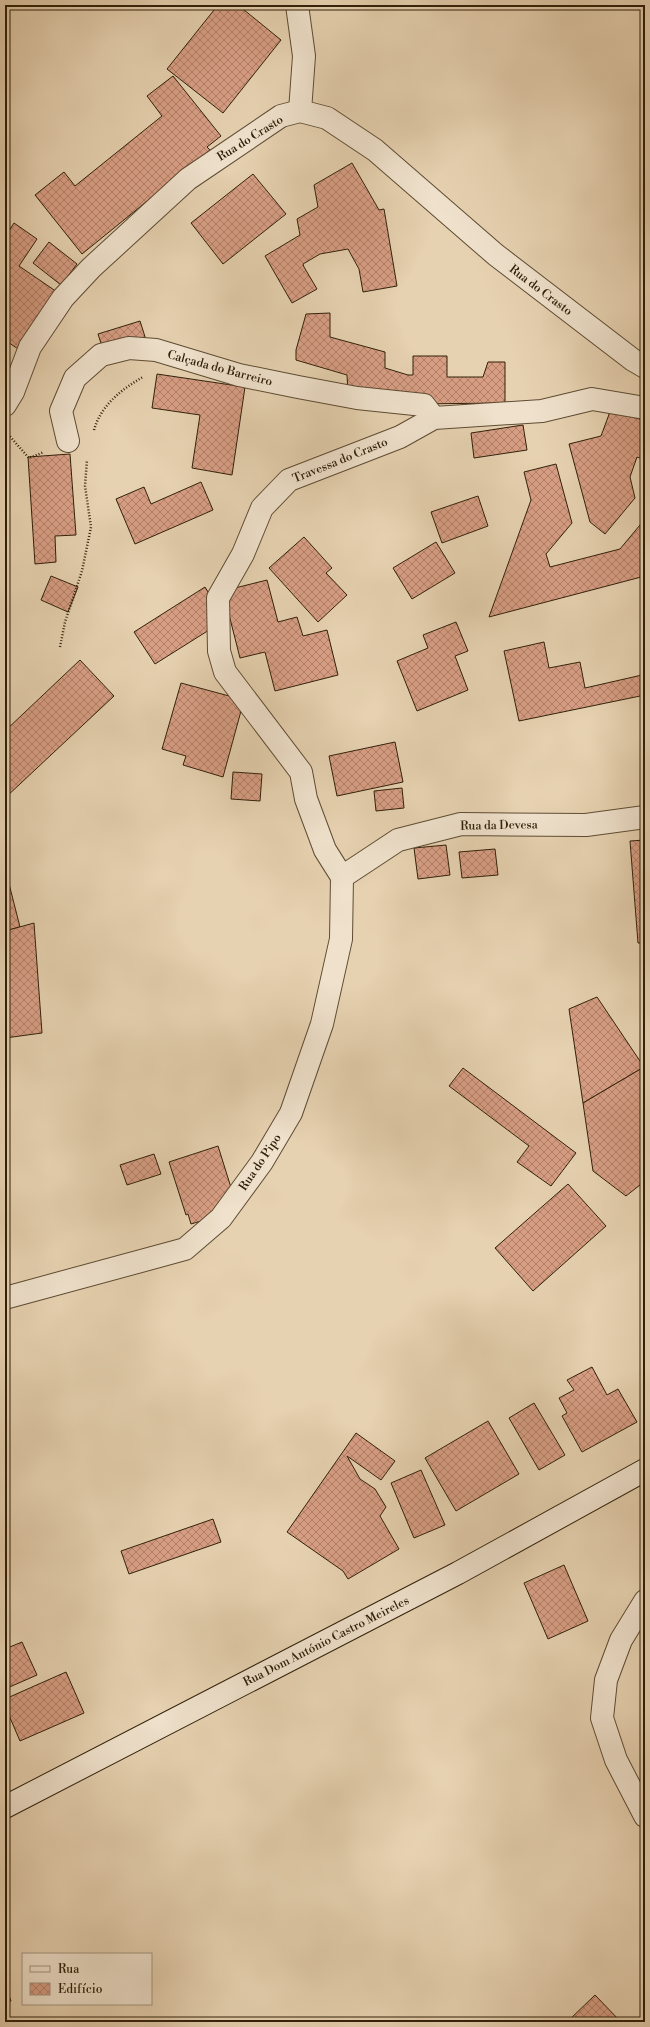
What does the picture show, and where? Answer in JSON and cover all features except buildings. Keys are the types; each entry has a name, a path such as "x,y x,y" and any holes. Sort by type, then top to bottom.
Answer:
{"street":[{"path":"297,5 304,56 300,111"},
{"name":"Rua do Crasto","path":"5,405 13,392 30,347 63,298 91,268 188,178 281,116 300,111 327,118 375,150 496,256 645,367"},
{"name":"Calçada do Barreiro","path":"68,441 62,411 75,378 101,355 129,348 156,350 196,364 239,376 357,398 424,405 434,418"},
{"name":"Travessa do Crasto","path":"342,876 325,850 306,799 301,772 225,672 219,651 218,598 243,554 262,508 289,480 400,437 434,418 542,411 592,399 645,408"},
{"name":"Rua da Devesa","path":"342,876 398,840 460,824 586,825 645,817"},
{"name":"Rua do Pipo","path":"5,1298 185,1249 221,1218 262,1162 292,1112 322,1024 341,939 342,876"},
{"name":"Rua Dom António Castro Meireles","path":"5,1807 458,1573 645,1470"},
{"path":"645,1601 620,1640 606,1680 602,1718 616,1760 645,1816"}],"path":[{"path":"93,435 97,420 118,393 148,374"},
{"path":"5,431 30,458 68,441"},
{"path":"60,647 65,622 82,571 91,527 85,486 88,457"}]}
